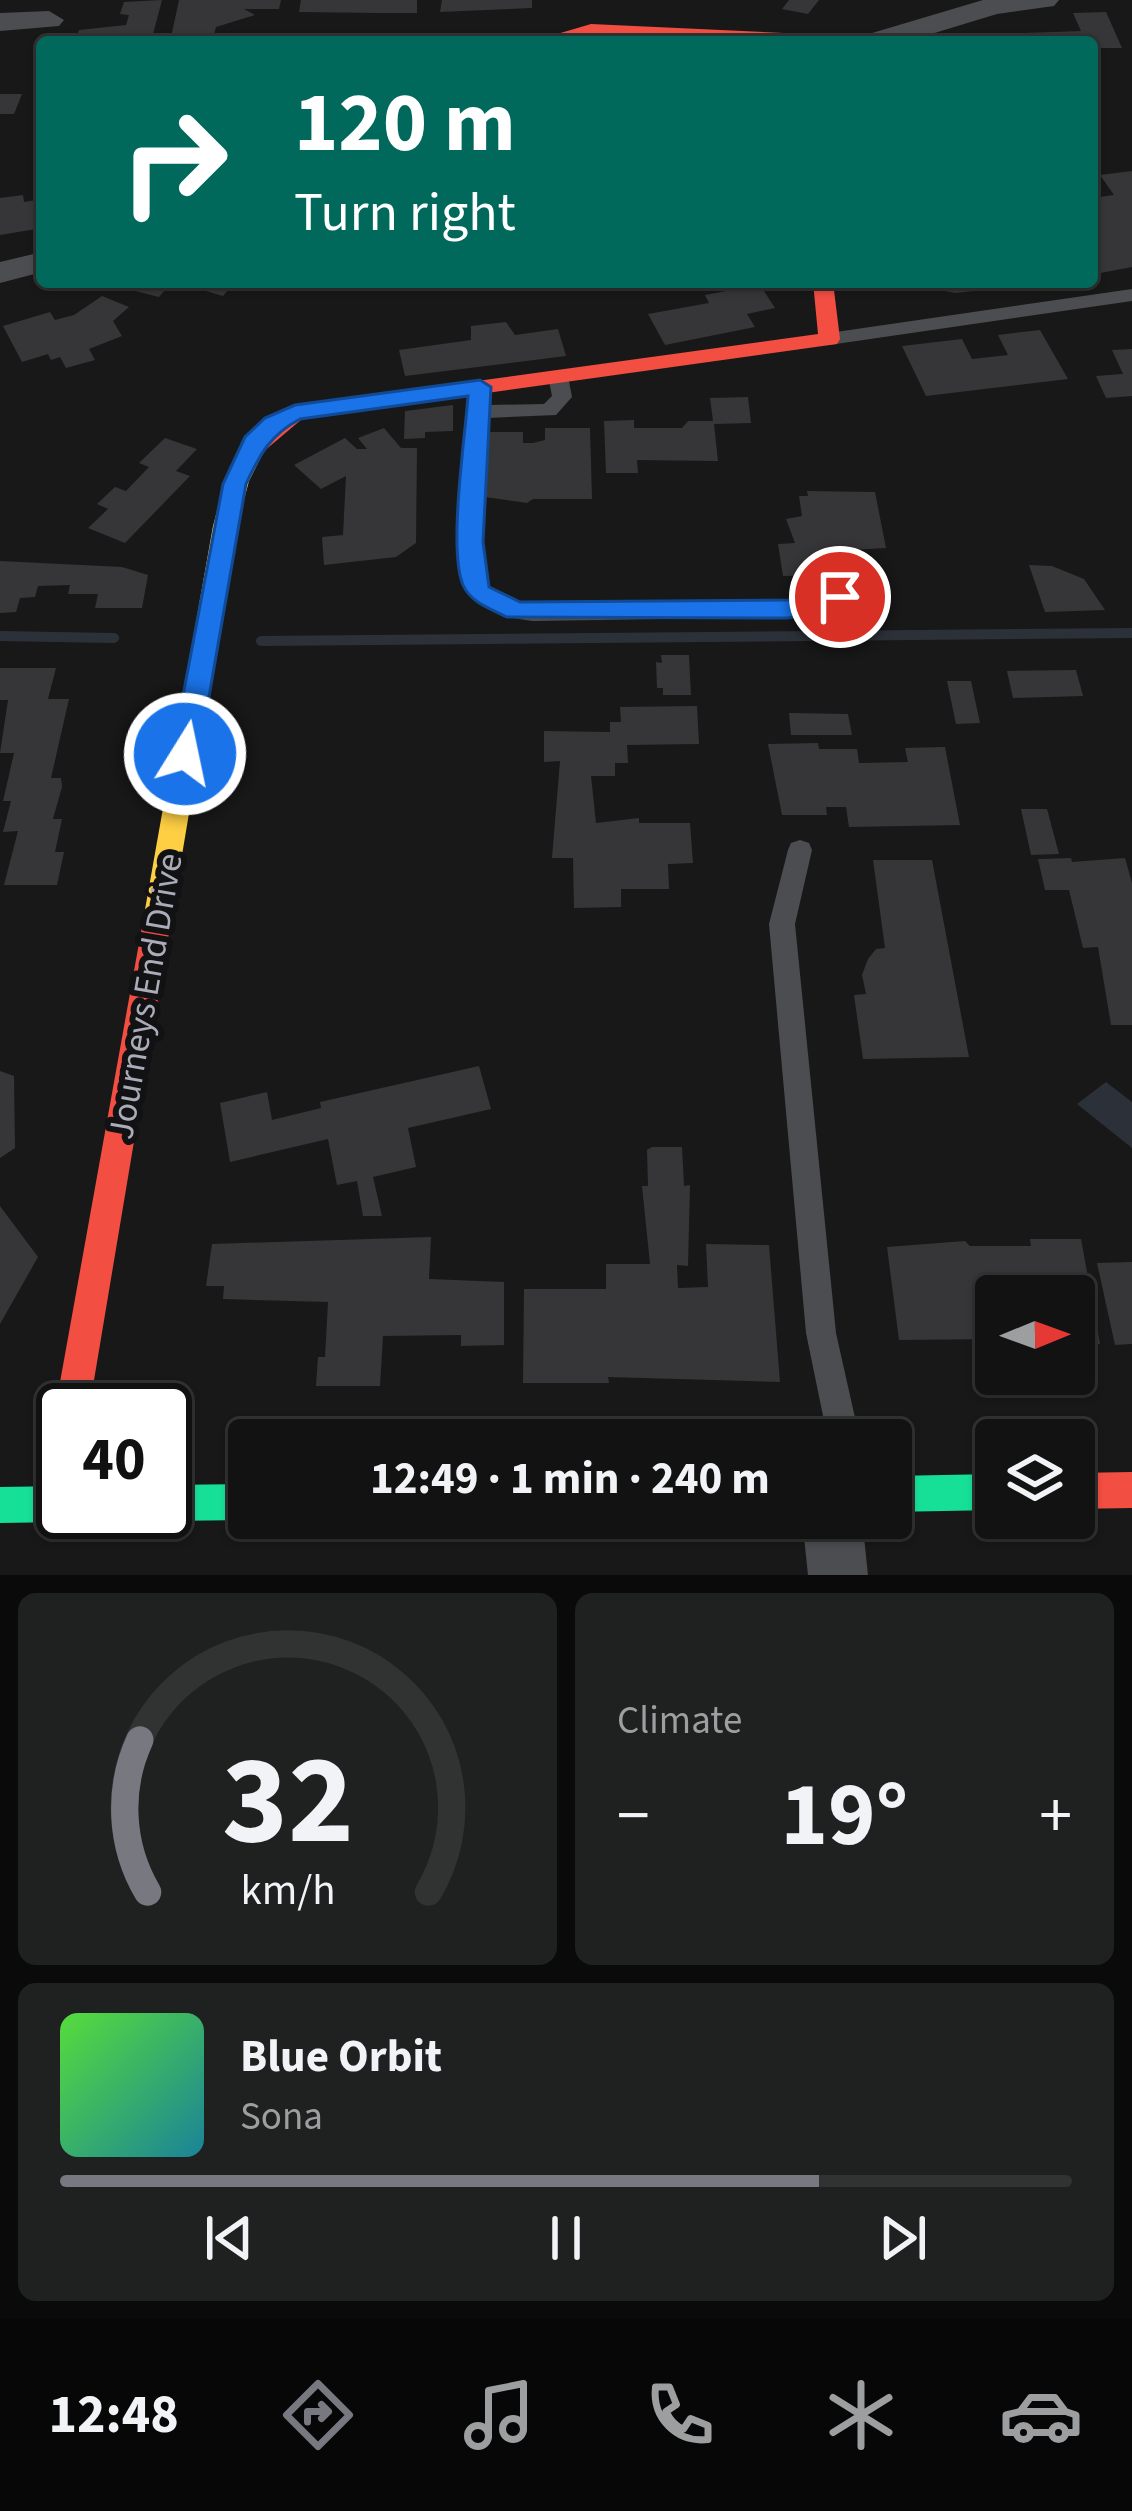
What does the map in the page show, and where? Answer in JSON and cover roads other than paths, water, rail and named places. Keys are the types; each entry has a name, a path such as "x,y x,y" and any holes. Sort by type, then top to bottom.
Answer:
{"street":[{"path":"892,36 994,6 1044,0"},
{"path":"0,22 49,20"},
{"path":"561,36 591,28 752,36"},
{"path":"0,273 36,264"},
{"path":"825,288 829,339"},
{"name":"Journeys End Drive","path":"77,1383 234,484 254,443 273,424 295,413 478,399 558,376 829,339"},
{"path":"1095,1491 1132,1490"},
{"path":"912,1494 975,1492"},
{"path":"192,1503 228,1502"},
{"path":"834,1539 838,1575"}],"lane":[{"path":"829,339 1132,295"},
{"path":"478,399 471,562 481,593 498,603 533,613 733,611 788,609 840,597"},
{"path":"800,850 782,924 821,1334 839,1419"}],"waterway":[{"path":"261,641 1132,633"},
{"path":"0,636 114,638"}]}
